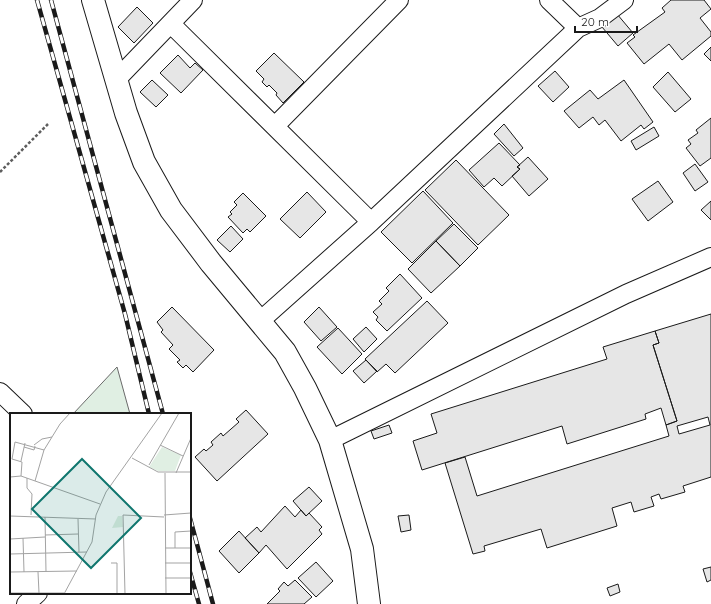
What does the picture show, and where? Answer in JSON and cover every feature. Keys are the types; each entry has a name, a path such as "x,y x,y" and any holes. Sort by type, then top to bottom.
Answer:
{"street":[{"path":"93,0 126,113 144,162 171,210 211,263 286,352 306,388 330,440 362,549 369,604"},
{"path":"116,80 193,0"},
{"path":"275,126 399,0"},
{"path":"549,0 578,28"},
{"path":"260,321 371,222 578,28 600,18 624,0"},
{"path":"170,24 371,222"},
{"path":"330,440 626,294 711,257"},
{"path":"0,392 22,413"},
{"path":"26,604 37,594"}],"path":[{"path":"0,172 48,124"}],"green space":[{"path":"117,367 130,413 74,413"}],"building":[{"path":"671,0 704,0 711,9 700,18 711,32 711,36 682,60 669,44 644,64 627,43 635,37 633,35 665,12 662,8"},
{"path":"137,7 153,23 134,43 118,27"},
{"path":"617,14 633,33 618,46 602,27"},
{"path":"711,47 711,61 704,54"},
{"path":"274,53 304,82 283,103 276,95 277,93 269,85 267,87 262,82 264,79 256,71"},
{"path":"178,55 190,68 195,63 203,70 181,93 160,73"},
{"path":"555,71 569,87 553,102 538,86"},
{"path":"668,72 691,99 675,112 653,87"},
{"path":"152,80 168,95 156,107 140,92"},
{"path":"624,80 653,122 644,129 641,125 621,141 605,120 599,125 593,117 579,128 564,111 590,90 598,99"},
{"path":"711,118 711,158 700,166 686,148 691,144 688,140 698,133 696,130"},
{"path":"504,124 523,148 514,156 494,134"},
{"path":"654,127 659,136 636,150 631,141"},
{"path":"499,143 520,165 517,167 520,169 502,186 494,178 484,187 469,170"},
{"path":"528,157 548,179 529,196 512,176 520,169 517,167"},
{"path":"456,160 509,215 478,245 425,190"},
{"path":"695,164 708,182 695,191 683,173"},
{"path":"658,181 673,202 648,221 632,199"},
{"path":"423,191 453,223 412,263 381,232"},
{"path":"307,192 326,212 300,238 280,219"},
{"path":"243,193 266,216 250,232 247,229 243,233 228,217 232,214 230,212 237,205 234,202"},
{"path":"711,201 711,220 701,210"},
{"path":"454,224 478,248 460,266 436,241"},
{"path":"231,226 243,239 230,252 217,240"},
{"path":"436,241 460,266 431,293 408,269"},
{"path":"400,274 422,298 387,331 376,320 378,317 373,312 382,304 379,301 389,291 386,288"},
{"path":"427,301 448,323 395,373 386,364 377,372 365,359"},
{"path":"172,307 214,350 193,372 186,365 183,368 177,362 180,360 169,349 173,345 161,332 163,330 157,322"},
{"path":"319,307 337,327 321,341 304,322"},
{"path":"711,314 711,477 683,486 685,492 661,499 659,494 651,497 654,506 634,512 631,502 612,508 617,526 547,548 541,529 484,546 485,551 473,554 445,463 465,457 477,496 669,436 666,425 677,421 653,345 659,343 655,331","holes":["708,417 710,425 679,434 677,426"]},
{"path":"366,327 377,339 364,352 353,339"},
{"path":"338,328 362,354 342,374 317,347"},
{"path":"655,331 659,343 653,345 677,421 666,425 661,408 645,414 646,419 567,444 562,426 422,470 413,441 437,433 431,414 607,359 603,347"},
{"path":"366,360 377,371 364,383 353,371"},
{"path":"246,410 268,434 217,481 195,457 204,449 206,451 213,445 211,442 221,433 223,436 239,422 236,419"},
{"path":"389,425 392,433 374,439 371,431"},
{"path":"309,487 322,501 306,516 293,501"},
{"path":"285,506 295,517 301,510 306,516 309,513 322,527 319,530 322,534 287,569 266,545 259,553 245,538 257,527 261,532"},
{"path":"409,515 411,530 401,532 398,516"},
{"path":"239,531 259,553 239,573 219,551"},
{"path":"316,562 333,581 316,597 298,578"},
{"path":"711,567 711,580 707,582 703,569"},
{"path":"295,580 312,597 304,604 267,604 280,591 278,589 284,582 288,586"},
{"path":"618,584 620,592 610,596 607,588"}],"railway":[{"path":"37,0 125,314 149,413"},
{"path":"51,0 163,413"},
{"path":"191,522 213,604"},
{"path":"191,576 199,604"}]}
